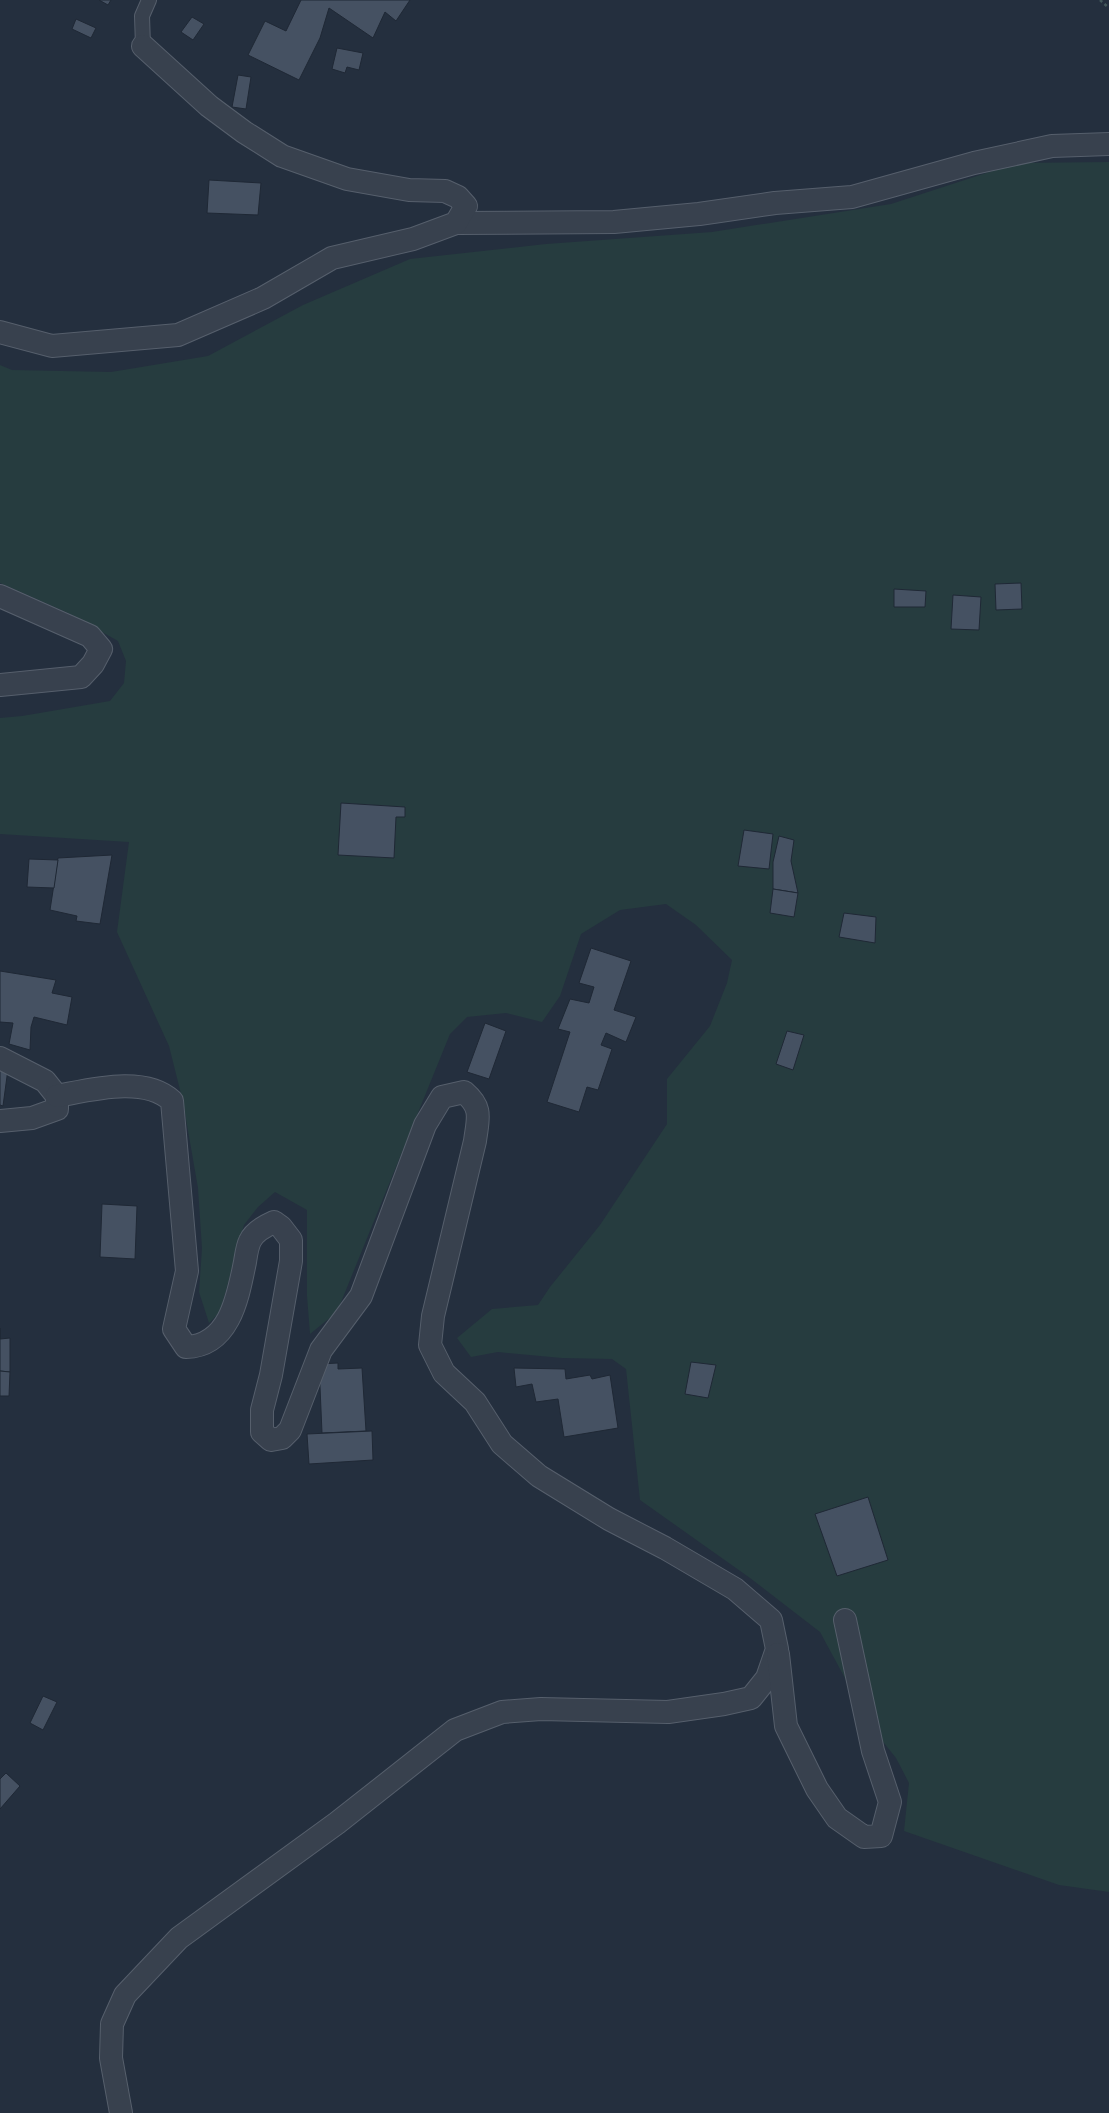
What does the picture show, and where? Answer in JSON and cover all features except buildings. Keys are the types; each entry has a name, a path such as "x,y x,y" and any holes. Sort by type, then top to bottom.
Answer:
{"street":[{"path":"143,46 209,106 244,132 282,156 347,179 409,190 445,191 458,197 466,206 456,223"},
{"path":"0,332 52,346 178,335 263,298 332,258 413,239 456,223 614,222 699,214 775,203 852,197 974,163 1052,146 1109,144"},
{"path":"0,596 90,636 101,649 93,664 81,677 0,685"},
{"path":"0,1058 45,1082 56,1096 57,1110 32,1118 0,1121"},
{"path":"56,1096 104,1088 143,1087 164,1094 172,1101 187,1271 174,1329 186,1347 197,1347 221,1332 236,1306 250,1240 262,1228 274,1222 281,1226 291,1240 291,1261 271,1375 262,1410 262,1432 271,1440 282,1438 290,1430 321,1350 361,1296 425,1126 442,1097 464,1092 471,1098 479,1112 475,1141 433,1316 430,1345 444,1373 475,1402 502,1444 539,1476 609,1519 665,1548 735,1589 771,1620 777,1649 786,1726 817,1789 837,1818 864,1837 881,1836 890,1802 873,1751 845,1620"},
{"path":"121,2113 111,2058 112,2024 125,1994 179,1938 337,1823 455,1730 502,1712 541,1709 668,1712 724,1704 751,1698 767,1678 777,1649"}],"lane":[{"path":"143,46 142,16 149,0"}],"path":[{"path":"1100,0 1109,8"}],"green space":[{"path":"1109,162 1109,1892 1059,1885 904,1831 909,1783 896,1758 872,1728 820,1632 750,1578 640,1500 626,1369 612,1359 562,1358 498,1352 471,1357 457,1338 492,1309 538,1305 550,1287 600,1225 667,1124 667,1079 710,1026 727,983 732,960 696,925 666,904 620,910 581,934 560,996 542,1022 506,1013 467,1017 450,1034 337,1312 310,1334 307,1296 307,1210 275,1192 258,1207 244,1225 220,1312 209,1323 199,1292 202,1248 198,1188 183,1102 169,1046 117,932 129,842 0,834 0,718 22,716 110,701 124,683 126,661 118,641 68,613 0,583 0,365 12,370 111,372 208,356 303,305 410,259 546,244 712,232 891,204 1017,163"}]}
